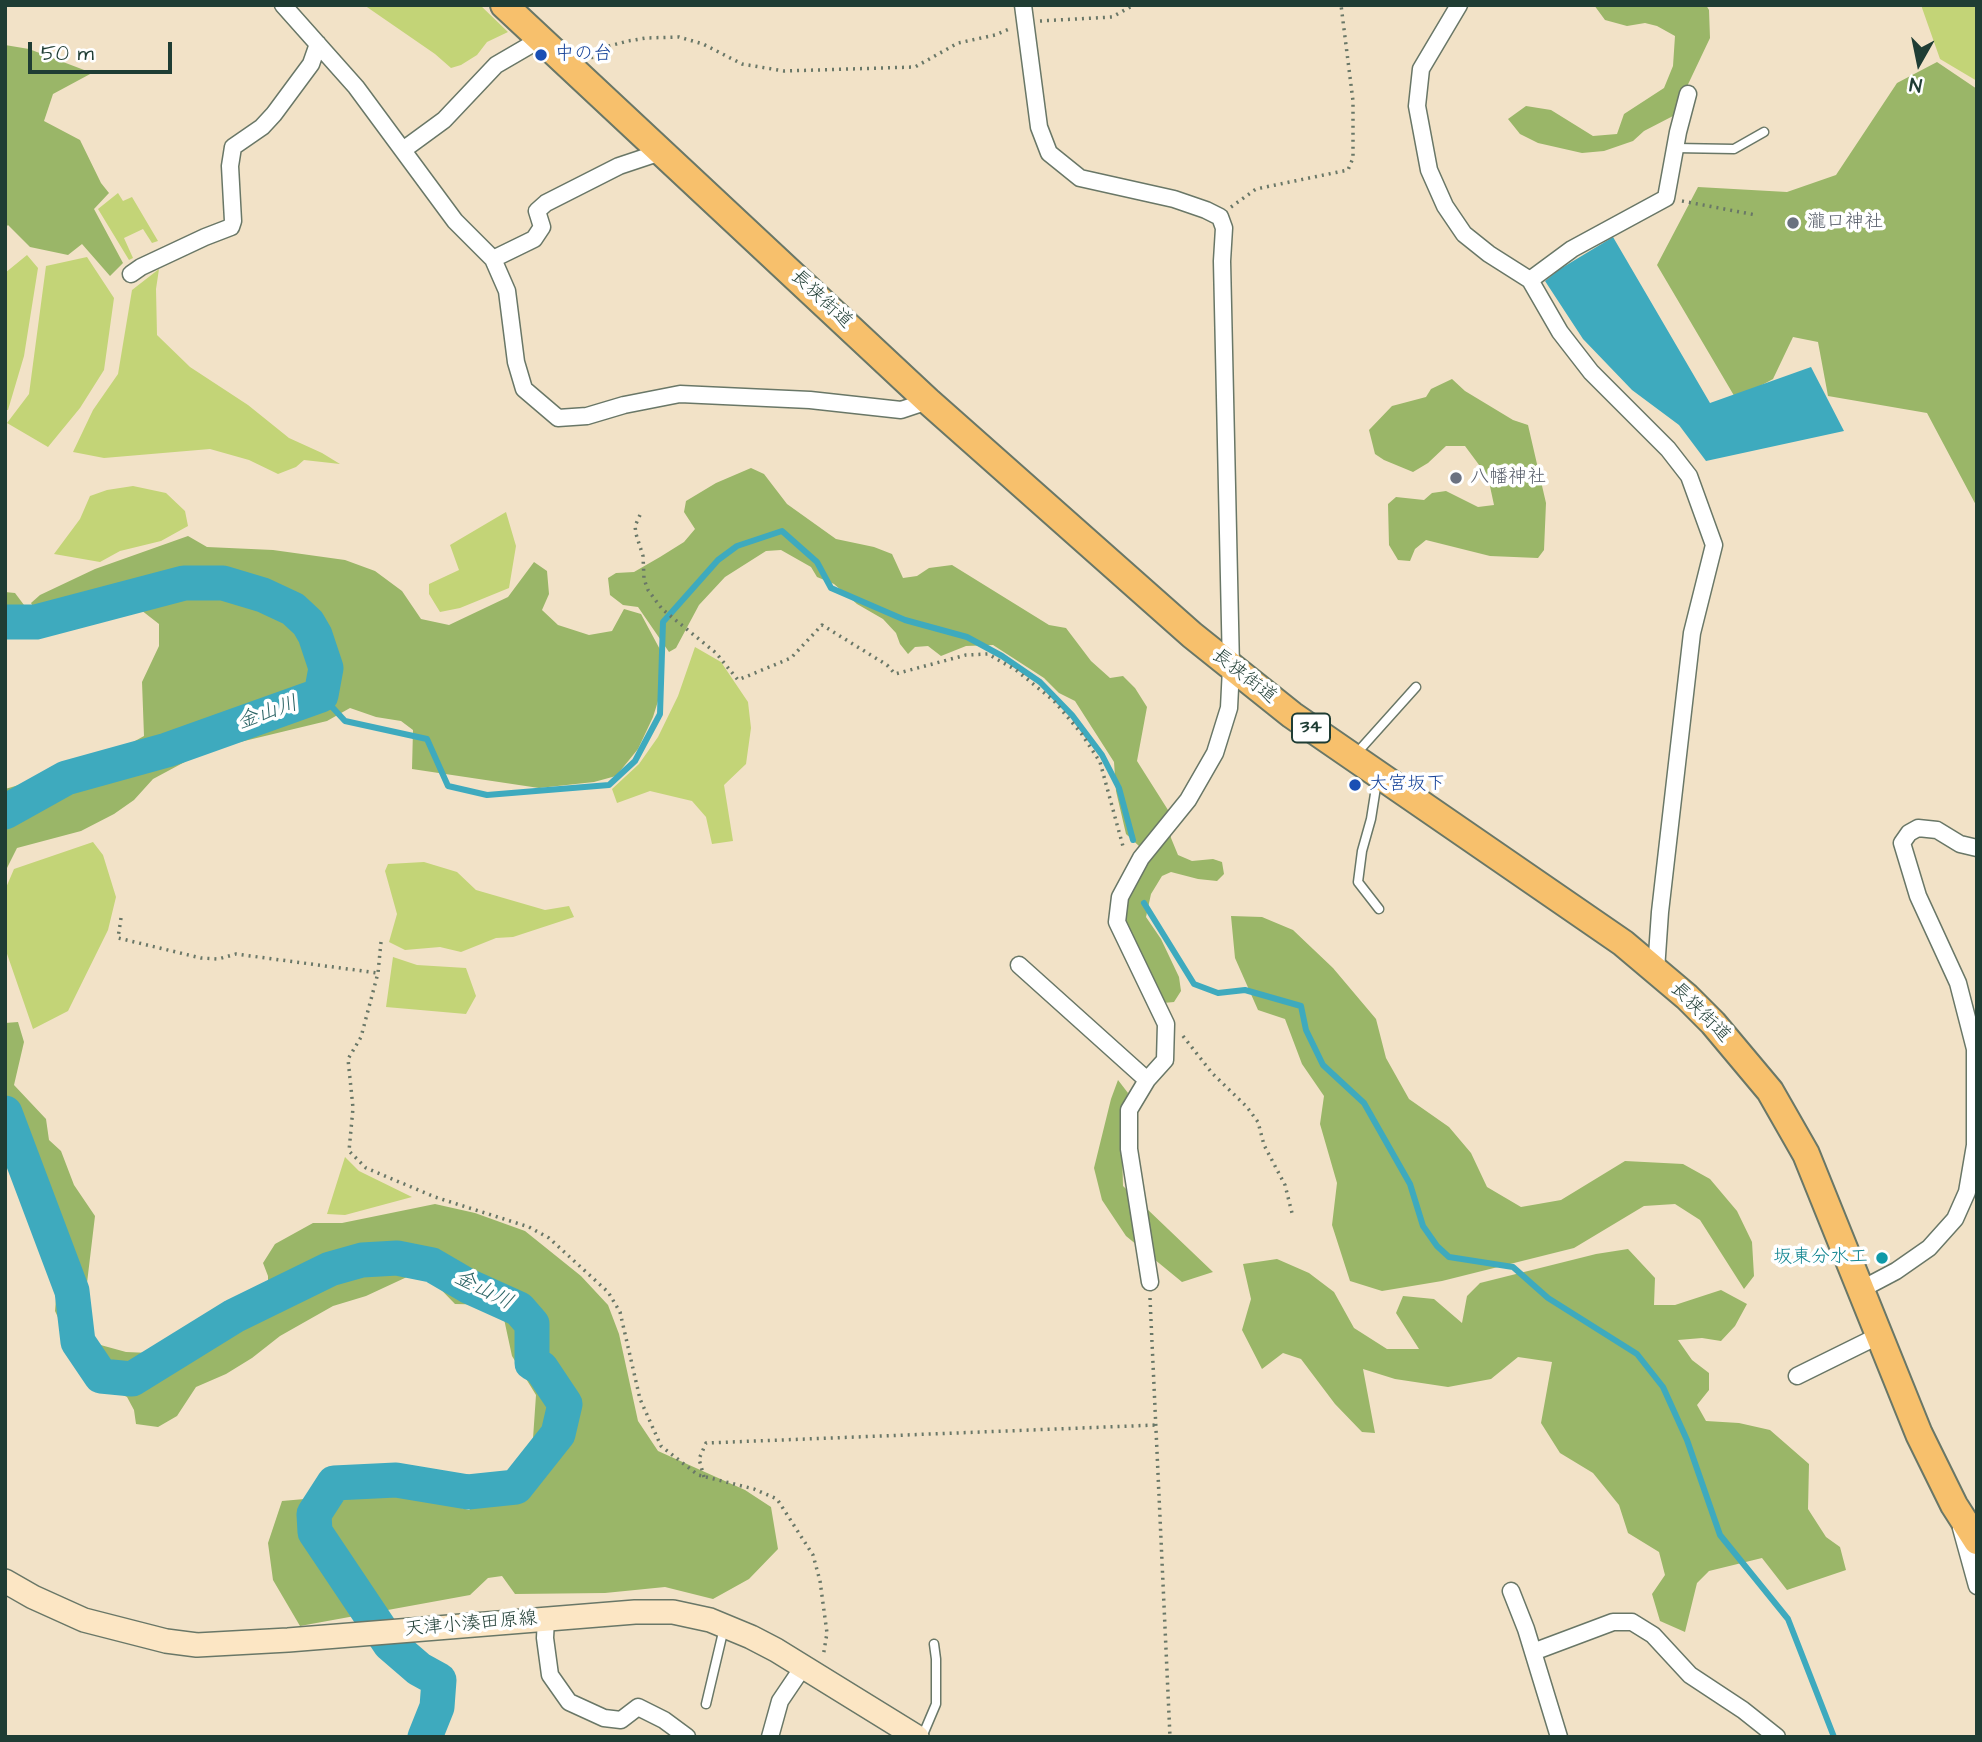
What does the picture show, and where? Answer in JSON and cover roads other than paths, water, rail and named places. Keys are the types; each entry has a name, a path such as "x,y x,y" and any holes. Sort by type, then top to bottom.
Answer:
{"main road":[{"name":"長狭街道","path":"504,5 928,401 1231,668 1353,757 1623,943 1713,1023 1770,1091 1806,1154 1919,1434 1954,1505 1977,1541"},
{"name":"天津小湊田原線","path":"5,1581 84,1620 166,1642 197,1645 655,1612 690,1616 725,1625 776,1650 917,1737"}],"street":[{"path":"283,5 356,87 455,221 493,259 507,291 516,362 524,389 558,418 587,415 680,394 810,400 901,410 928,401"},
{"path":"1023,5 1039,127 1049,153 1080,178 1174,199 1214,213 1220,217 1224,228 1222,261 1231,668 1229,708 1215,753 1188,800 1141,858 1120,897 1117,922 1166,1027 1165,1059 1147,1080 1129,1110 1129,1149 1150,1282"},
{"path":"1459,5 1421,69 1417,106 1429,170 1445,206 1464,234 1489,254 1530,280 1560,332 1591,372 1668,449 1689,475 1714,545 1692,633 1660,912 1656,970"},
{"path":"403,150 444,120 496,65 539,40"},
{"path":"131,274 230,227 233,221 230,166 233,147 262,127 274,114 311,64 318,44"},
{"path":"1530,280 1549,263 1572,249 1666,198 1688,94"},
{"path":"493,259 534,239 542,227 537,211 546,203 619,166 661,152"},
{"path":"1860,1290 1896,1271 1929,1248 1955,1219 1969,1208 1967,1192 1975,1145 1976,1054 1958,983 1918,896 1902,843 1909,833 1918,828 1937,830 1960,844 1977,848"},
{"path":"1019,965 1147,1080"},
{"path":"1797,1376 1878,1336"},
{"path":"1954,1505 1977,1586"},
{"path":"1511,1591 1534,1652 1559,1737"},
{"path":"546,1619 545,1638 550,1675 569,1702 604,1718 621,1720 638,1707 664,1720 687,1737"},
{"path":"1534,1652 1613,1622 1632,1622 1653,1635 1690,1675 1743,1710 1777,1737"},
{"path":"770,1737 780,1701 811,1672"}],"lane":[{"path":"1675,148 1734,149 1764,132"},
{"path":"1353,757 1416,687"},
{"path":"1378,774 1371,819 1362,851 1359,882 1379,909"},
{"path":"706,1704 725,1625"},
{"path":"922,1737 936,1704 934,1644"}],"water":[{"path":"1613,237 1710,403 1811,367 1844,431 1706,461 1679,425 1632,390 1583,339 1545,281"}],"waterway":[{"path":"321,695 345,721 427,739 448,786 487,795 609,785 635,761 660,714 663,622 718,560 737,546 782,531 817,562 831,588 905,620 967,637 1002,656 1040,682 1072,715 1102,755 1119,788 1133,840"},
{"name":"金山川","path":"5,622 36,622 184,583 223,583 263,595 293,609 308,623 315,635 326,668 321,695 167,750 66,778 5,812"},
{"path":"1144,903 1194,984 1218,993 1245,990 1301,1006 1306,1030 1323,1065 1364,1103 1410,1184 1423,1226 1437,1246 1449,1257 1513,1267 1548,1298 1637,1354 1663,1387 1687,1440 1720,1535 1788,1619 1834,1737"},
{"name":"金山川","path":"5,1113 72,1291 78,1342 101,1376 132,1379 234,1316 330,1269 362,1260 397,1258 432,1265 468,1286 519,1309 532,1324 532,1363 541,1368 565,1404 558,1434 516,1487 468,1492 396,1480 334,1483 314,1514 315,1532 390,1644 419,1669 439,1680 437,1707 425,1737"}],"place":[{"name":"中の台","path":"541,55"},
{"name":"瀧口神社","path":"1793,223"},
{"name":"八幡神社","path":"1456,478"},
{"name":"大宮坂下","path":"1355,785"},
{"name":"坂東分水工","path":"1882,1258"}]}
